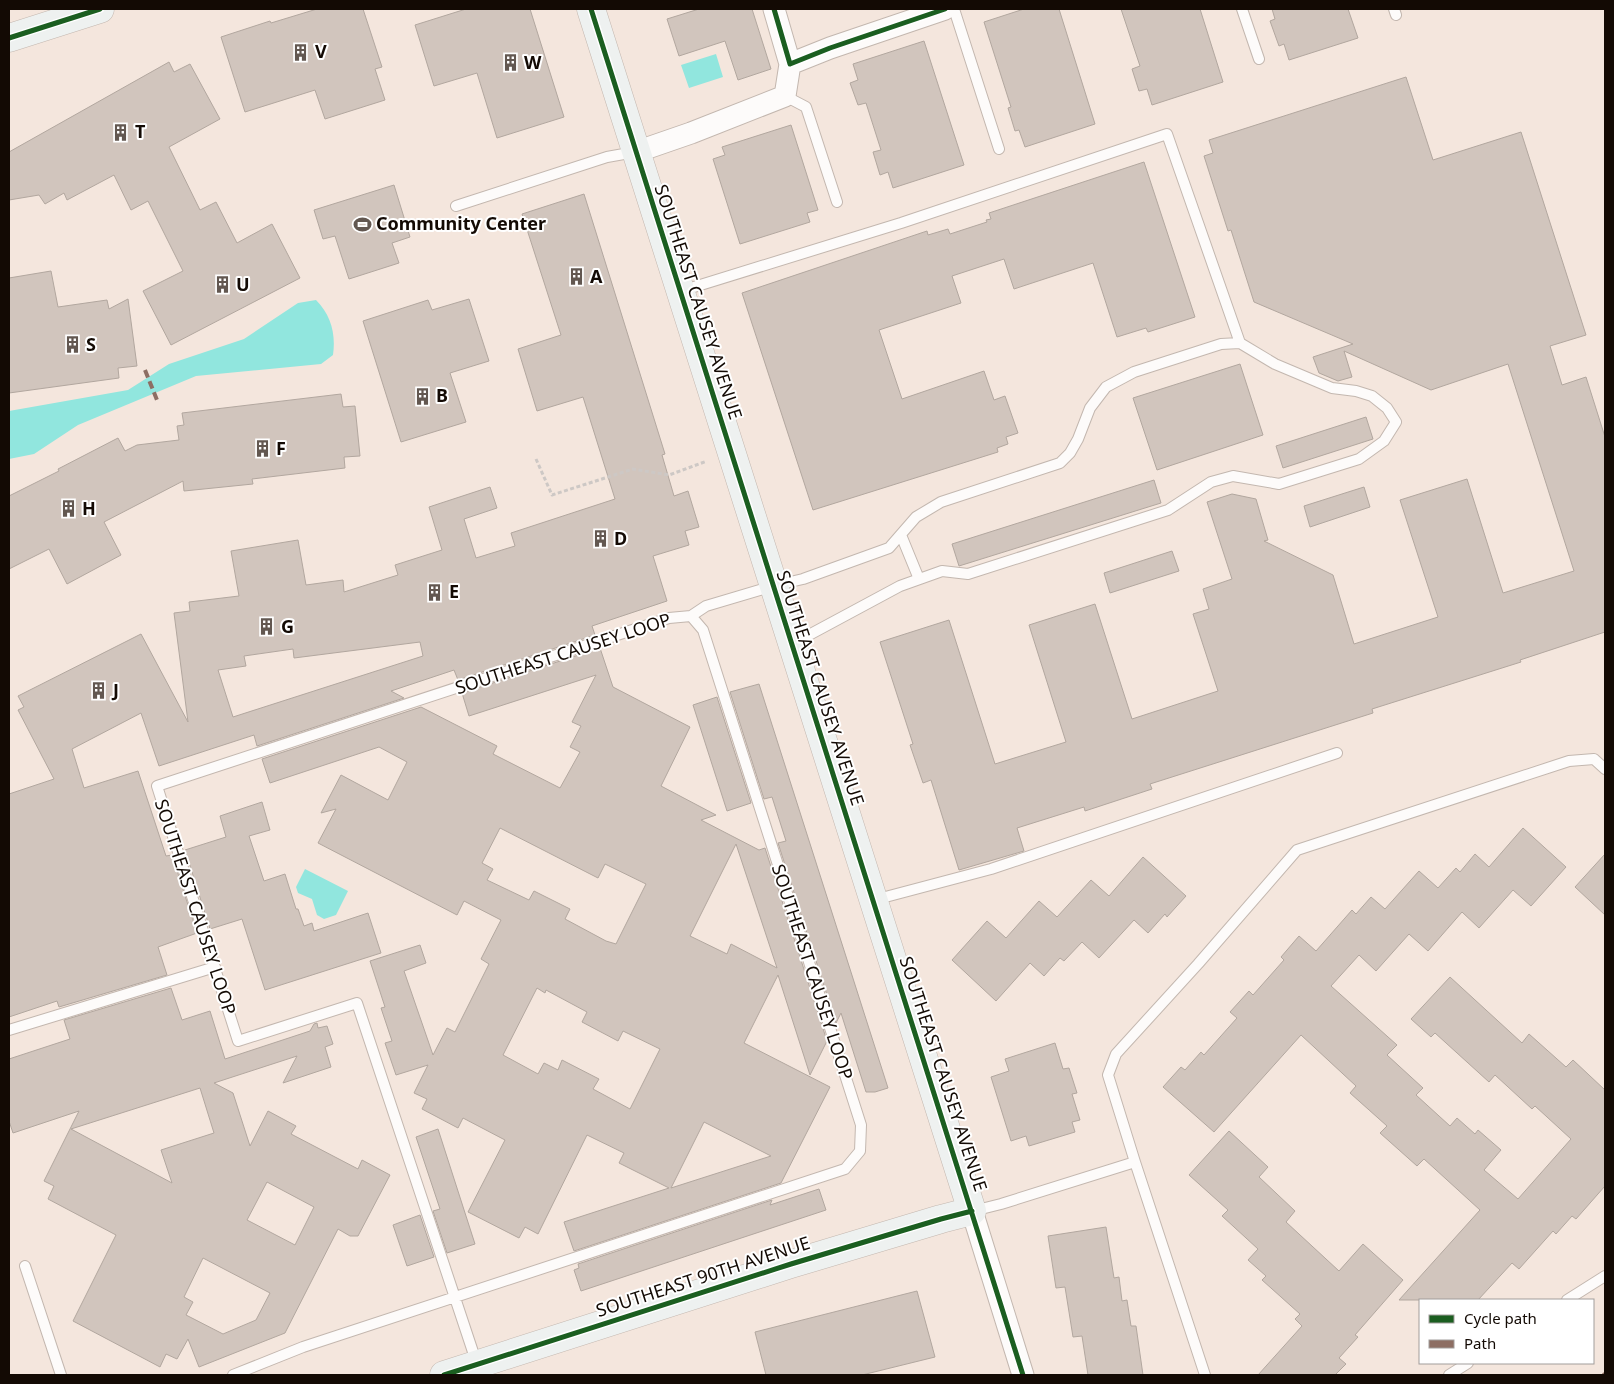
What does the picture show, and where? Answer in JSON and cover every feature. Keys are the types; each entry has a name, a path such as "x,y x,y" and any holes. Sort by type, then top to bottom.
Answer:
{"street":[{"name":"SOUTHEAST CAUSEY AVENUE","path":"590,9 1023,1375"},
{"path":"636,152 691,133 785,96 790,64 774,9"},
{"path":"790,64 830,48 945,9"},
{"path":"9,38 89,10"},
{"name":"SOUTHEAST 90TH AVENUE","path":"444,1375 480,1370 782,1266 972,1211"}],"lane":[{"path":"954,9 999,149"},
{"path":"1242,9 1259,59"},
{"path":"785,96 806,107 837,202"},
{"path":"680,291 901,223 1167,134 1240,343"},
{"path":"456,206 608,157 636,152"},
{"path":"692,616 706,606 773,586 803,580 889,548 916,517 941,502 1060,463 1070,453 1078,439 1090,408 1106,387 1134,372 1222,344 1240,343 1275,364 1332,388 1356,391 1372,396 1387,408 1396,422 1384,441 1359,459 1279,484 1233,476 1211,482 1168,510 968,574 942,571 900,586 792,644"},
{"path":"901,535 919,579"},
{"name":"SOUTHEAST CAUSEY LOOP","path":"233,1375 303,1347 455,1298 845,1169 860,1151 860,1125 703,630 692,616 668,618 157,786 238,1041 357,1003 455,1298 480,1370"},
{"path":"873,900 991,869 1337,753"},
{"path":"1205,1375 1108,1075 1116,1054 1198,964 1297,850 1568,761 1594,759 1605,769"},
{"path":"9,1030 214,967"},
{"path":"972,1211 1001,1204 1135,1162"},
{"path":"25,1266 62,1375"},
{"path":"1569,1299 1605,1276"},
{"path":"1449,1375 1466,1364"}],"path":[{"path":"536,459 552,495 633,469 668,475 731,453"}],"water":[{"path":"716,54 723,77 689,88 681,65"},
{"path":"316,300 329,318 334,340 333,355 321,364 196,376 78,425 34,454 9,459 9,411 128,390 169,364 244,339 298,303"},
{"path":"305,869 348,891 336,915 324,919 317,915 312,899 298,893 296,887"}],"building":[{"name":"V","path":"317,9 363,9 382,67 375,69 385,100 325,119 315,90 245,112 221,37 270,21 271,23"},
{"name":"W","path":"466,9 530,9 564,117 497,138 477,73 434,86 415,25"},
{"path":"699,9 752,9 771,69 738,80 725,41 679,56 667,19"},
{"path":"1024,9 1059,9 1095,124 1025,147 1019,130 1015,131 1008,108 1011,107 984,22"},
{"path":"1121,9 1200,9 1223,82 1152,105 1147,89 1139,91 1132,69 1140,66"},
{"path":"1272,9 1348,9 1358,38 1289,60 1284,44 1279,46 1270,21 1275,19"},
{"path":"924,41 964,165 893,188 888,172 880,175 873,152 881,150 866,103 858,105 850,83 858,80 853,64"},
{"path":"169,62 174,72 190,64 220,119 169,147 200,210 216,202 237,243 272,224 300,278 171,345 143,291 183,271 148,201 131,210 114,175 67,200 64,193 45,204 39,195 9,200 9,152"},
{"path":"1406,77 1433,160 1521,132 1586,335 1550,346 1562,385 1586,377 1605,437 1605,632 1520,660 1521,662 1372,709 1373,713 1150,784 1152,789 1085,811 1084,807 1017,828 1024,851 959,870 931,780 923,783 910,745 913,744 880,642 949,620 995,764 1066,742 1029,625 1095,604 1132,719 1218,691 1193,614 1209,609 1203,589 1232,579 1207,502 1232,494 1256,499 1268,540 1264,541 1333,575 1354,644 1438,617 1400,500 1467,479 1503,593 1574,571 1508,364 1431,390 1344,351 1352,377 1338,381 1319,373 1313,357 1353,344 1254,302 1231,230 1228,231 1204,156 1213,153 1209,140"},
{"path":"791,125 818,210 807,213 810,222 740,244 713,159 725,155 722,147"},
{"path":"1144,162 1195,317 1148,332 1146,328 1117,337 1093,263 1014,289 1004,259 952,276 961,303 879,330 902,399 984,371 994,400 1005,396 1018,433 1006,437 1008,444 997,448 998,452 813,510 742,293 927,231 928,235 948,229 950,234 987,222 986,220 991,219 989,213"},
{"name":"Community Center","path":"394,185 410,237 392,243 399,263 349,279 335,236 323,239 314,210"},
{"path":"584,194 665,454 662,455 674,496 688,491 699,527 685,531 689,545 653,556 667,601 592,626 595,635 458,680 454,670 391,691 404,698 257,746 254,735 159,766 141,713 72,749 84,788 138,771 166,856 172,855 197,933 158,947 167,975 59,1007 57,1001 9,1017 9,794 54,779 18,710 24,707 18,696 141,634 188,722 174,613 190,611 189,602 239,596 231,551 298,540 306,585 343,580 344,592 398,575 395,565 442,550 429,507 490,487 497,508 464,519 476,558 515,546 511,533 615,499 583,397 537,411 518,349 561,335 522,214","holes":["420,642 423,656 233,717 218,670 246,666 244,656 293,649 294,658"]},
{"name":"S","path":"51,271 58,307 107,300 109,309 128,299 137,366 118,368 119,378 9,393 9,278"},
{"name":"B","path":"469,299 489,361 450,373 466,422 401,442 363,321 428,300 432,310"},
{"path":"1240,364 1263,435 1157,470 1133,398"},
{"path":"341,394 343,407 355,406 360,456 344,457 345,468 252,479 253,484 184,491 183,481 104,522 121,555 67,584 49,549 9,569 9,496 59,471 58,469 118,438 125,451 137,445 179,440 177,426 184,425 182,413"},
{"path":"1366,417 1373,439 1283,468 1276,446"},
{"path":"1154,480 1161,503 959,566 952,544"},
{"path":"1364,487 1370,507 1310,527 1304,506"},
{"path":"1172,551 1179,571 1110,593 1104,573"},
{"path":"600,648 613,687 690,727 661,786 716,815 701,820 759,850 765,848 827,1041 810,1075 778,975 744,1043 830,1087 781,1183 574,1251 564,1222 669,1188 619,1163 624,1153 587,1135 538,1234 525,1227 519,1238 468,1212 505,1140 463,1118 458,1128 422,1109 427,1099 414,1093 428,1065 396,1075 385,1043 392,1041 381,1008 385,1007 370,961 420,945 426,963 404,971 433,1055 447,1028 455,1032 489,964 481,959 501,920 464,901 457,915 318,843 336,809 321,813 341,775 388,800 407,762 379,747 270,783 262,759 421,707 497,746 493,754 560,788 580,752 570,747 581,726 572,722 596,675 469,716 462,693","holes":["500,828 598,878 605,864 646,884 616,944 606,941 565,919 570,909 534,891 529,900 487,880 493,869 482,863","736,844 777,968 731,944 727,954 690,936","537,988 545,993 546,990 587,1012 582,1022 618,1041 623,1031 660,1049 630,1109 593,1089 599,1079 562,1060 558,1070 544,1063 538,1074 503,1055","704,1122 771,1156 671,1188"]},
{"path":"759,684 888,1088 875,1092 866,1092 841,1013 836,1023 778,843 786,841 772,797 764,799 730,692"},
{"path":"717,697 751,803 727,811 693,705"},
{"path":"262,802 270,830 249,836 264,881 285,874 296,909 298,909 304,926 312,923 314,931 368,913 381,953 265,990 242,919 210,929 185,850 226,837 220,816"},
{"path":"1523,828 1566,867 1531,906 1513,890 1479,928 1462,912 1428,951 1409,934 1376,971 1359,955 1331,986 1397,1045 1387,1055 1423,1088 1416,1095 1450,1126 1457,1118 1475,1134 1478,1130 1501,1150 1484,1170 1518,1199 1571,1139 1535,1106 1532,1109 1495,1075 1489,1082 1435,1033 1431,1037 1411,1019 1450,977 1522,1043 1529,1034 1566,1067 1573,1060 1605,1090 1605,1186 1576,1219 1572,1216 1556,1234 1553,1231 1519,1269 1512,1263 1479,1299 1399,1300 1480,1210 1424,1159 1417,1166 1380,1133 1387,1126 1350,1093 1356,1086 1301,1035 1214,1132 1163,1087 1181,1067 1185,1070 1201,1052 1204,1055 1237,1018 1230,1012 1249,991 1253,995 1284,960 1281,957 1299,936 1316,951 1352,910 1356,914 1371,897 1385,909 1419,871 1438,888 1456,868 1460,872 1475,854 1489,867"},
{"path":"1605,854 1605,915 1575,887"},
{"path":"1143,857 1186,896 1167,917 1165,914 1148,933 1134,920 1099,958 1082,942 1064,961 1060,958 1044,976 1030,963 996,1001 952,960 987,921 1006,938 1039,901 1057,917 1091,880 1109,896"},
{"path":"171,988 182,1020 210,1011 225,1059 310,1031 314,1024 317,1023 318,1028 327,1026 333,1044 325,1047 331,1067 283,1083 297,1056 214,1083 233,1093 250,1146 268,1111 296,1126 291,1134 358,1169 362,1160 390,1175 358,1236 350,1236 338,1229 285,1333 199,1367 188,1339 177,1359 166,1354 160,1367 73,1321 116,1235 48,1199 54,1186 44,1181 79,1111 13,1133 9,1121 9,1059 70,1039 64,1020","holes":["200,1088 214,1133 161,1150 172,1183 71,1129","267,1182 314,1207 295,1245 247,1220","203,1258 270,1293 256,1320 223,1334 186,1315 193,1302 184,1297"]},
{"path":"1055,1043 1063,1069 1069,1068 1077,1093 1072,1094 1080,1120 1072,1122 1075,1132 1029,1146 1026,1136 1011,1141 991,1077 1009,1071 1005,1059"},
{"path":"438,1129 475,1244 447,1253 433,1211 440,1209 416,1137"},
{"path":"1229,1131 1268,1167 1259,1177 1295,1211 1286,1222 1339,1271 1363,1244 1403,1280 1355,1335 1358,1337 1339,1358 1346,1364 1335,1375 1258,1375 1302,1326 1295,1319 1300,1314 1262,1280 1266,1276 1248,1260 1258,1249 1222,1216 1228,1210 1189,1175"},
{"path":"819,1189 826,1210 581,1291 574,1270 579,1268 578,1264 772,1200 770,1205"},
{"path":"420,1215 434,1257 407,1266 393,1225"},
{"path":"1106,1227 1114,1278 1119,1277 1122,1301 1127,1300 1131,1326 1136,1326 1143,1375 1088,1375 1082,1336 1073,1337 1065,1287 1056,1288 1048,1236"},
{"path":"917,1291 935,1357 862,1375 766,1375 755,1332"}],"marked path":[{"path":"145,370 157,400"}],"cycle path":[{"path":"9,38 100,9"},
{"path":"591,9 1023,1375"},
{"path":"774,9 790,64 830,48 945,9"},
{"path":"444,1375 791,1264 972,1211"}],"place":[{"name":"V","path":"301,52"},
{"name":"W","path":"510,63"},
{"name":"T","path":"121,132"},
{"name":"Community Center","path":"362,224"},
{"name":"A","path":"576,277"},
{"name":"U","path":"222,285"},
{"name":"S","path":"72,345"},
{"name":"B","path":"422,396"},
{"name":"F","path":"262,449"},
{"name":"H","path":"68,509"},
{"name":"D","path":"600,539"},
{"name":"E","path":"435,592"},
{"name":"G","path":"267,627"},
{"name":"J","path":"99,691"}]}
